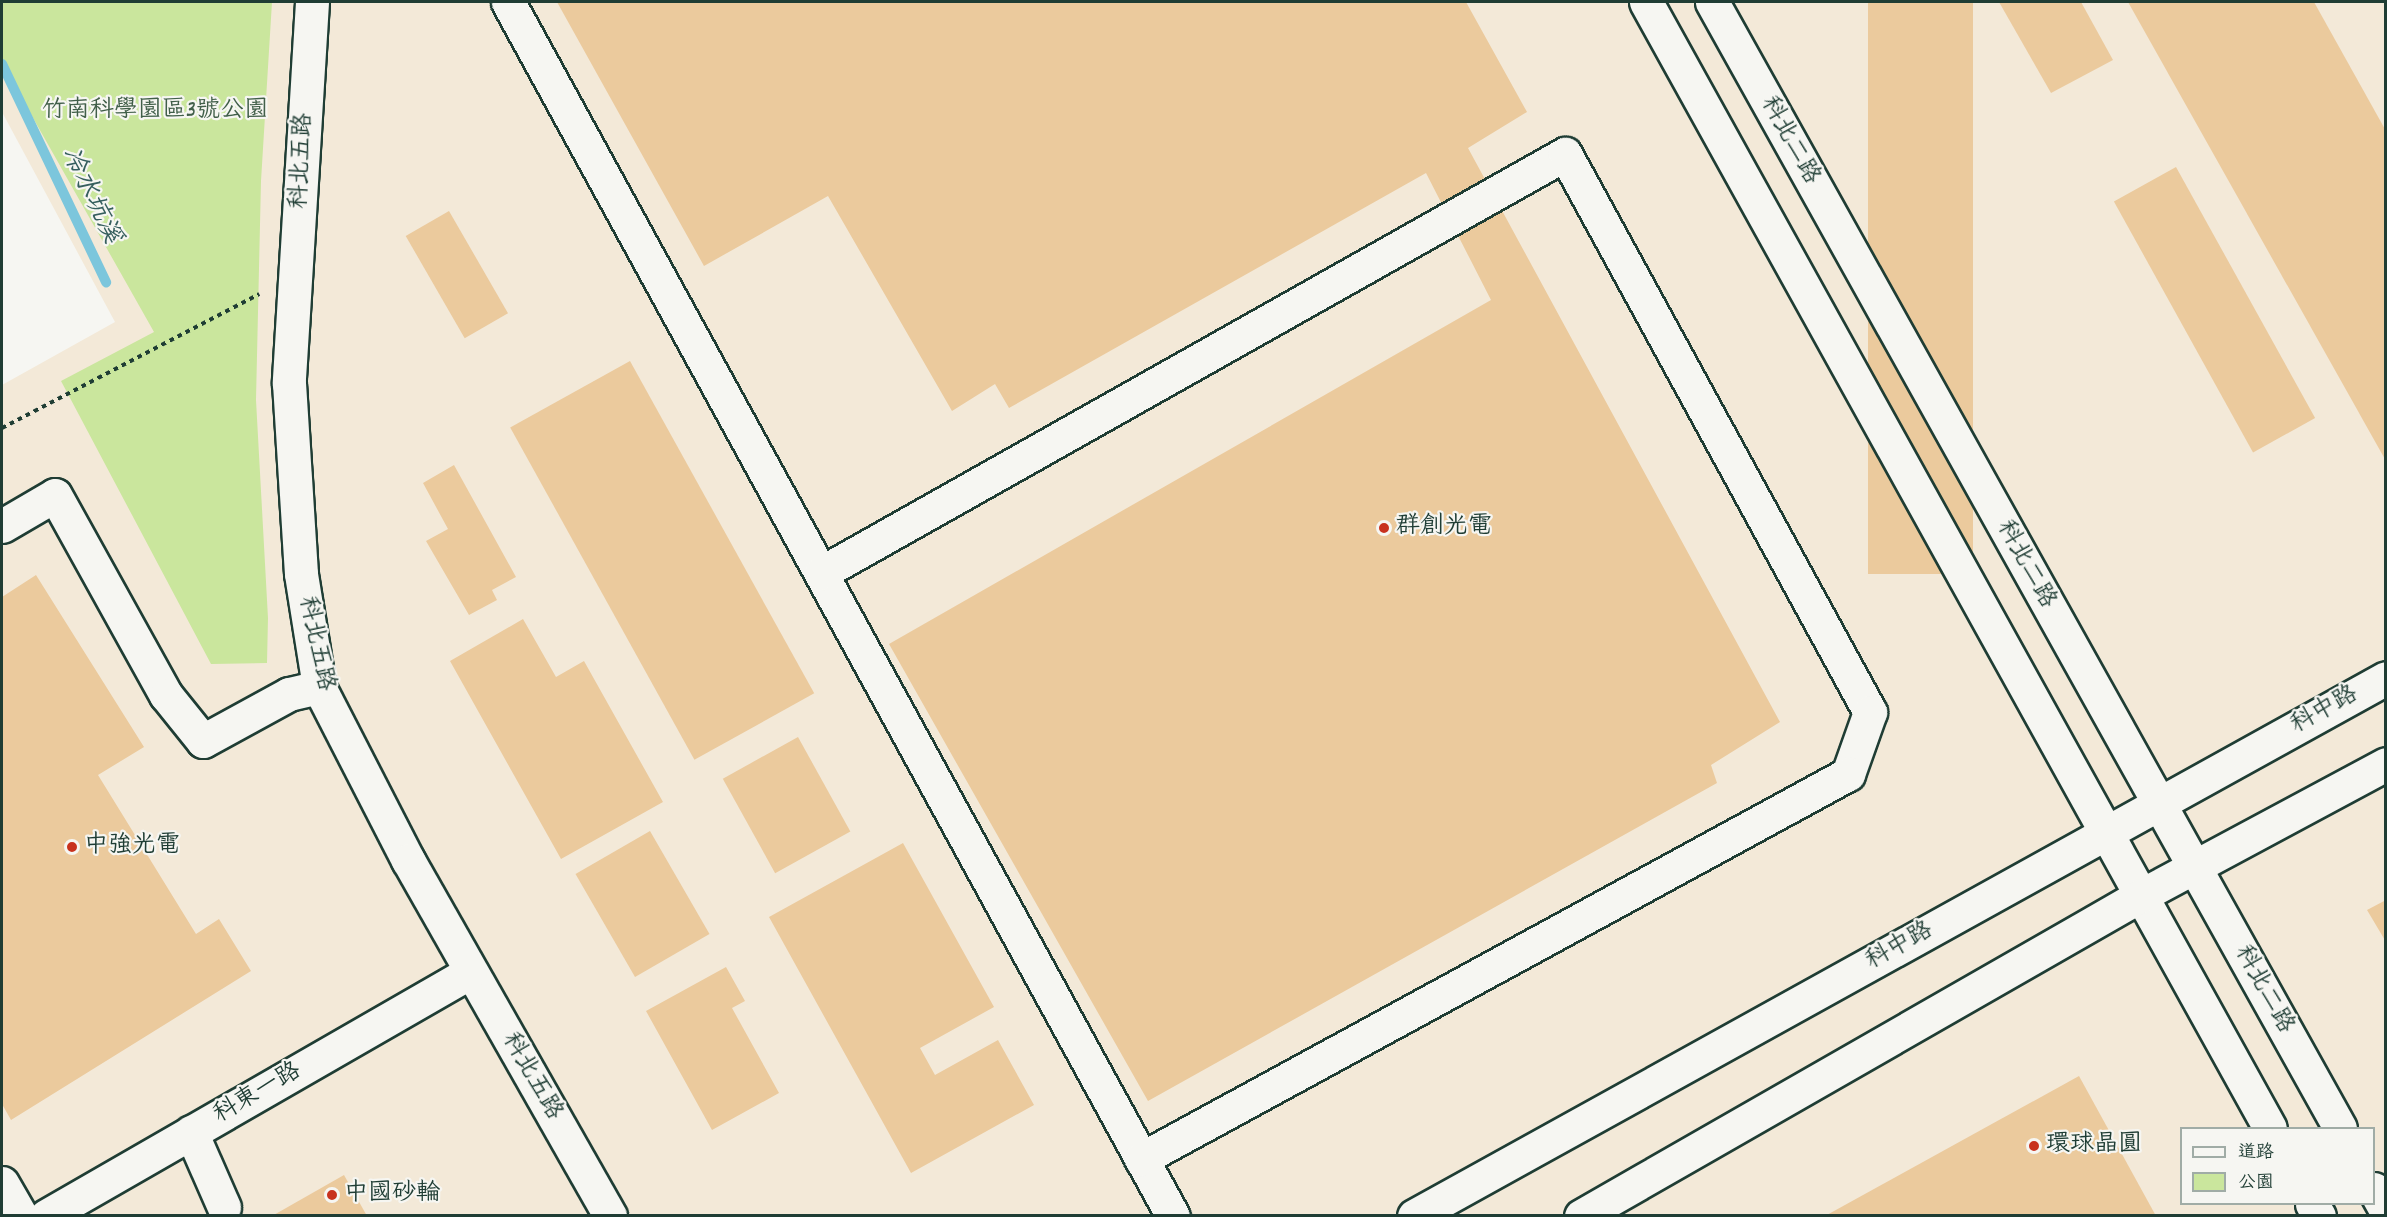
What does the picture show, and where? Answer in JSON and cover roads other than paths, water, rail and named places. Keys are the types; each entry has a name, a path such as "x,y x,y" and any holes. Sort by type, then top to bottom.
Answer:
{"street":[{"name":"科北五路","path":"312,2 289,383 300,562 320,687 470,972 610,1215"},
{"path":"508,2 1173,1215"},
{"path":"1646,2 2107,832 2138,897 2269,1127"},
{"name":"科北二路","path":"1712,2 2339,1127"},
{"path":"821,573 1565,154 1870,712 1848,774 1142,1158"},
{"path":"2,526 55,495 166,695 202,741 289,694 320,687"},
{"name":"科中路","path":"1414,1215 2385,678"},
{"path":"1581,1215 2138,897 2385,764"},
{"name":"科東一路","path":"46,1215 470,972"},
{"path":"191,1132 224,1207"},
{"path":"2,1183 21,1215"},
{"path":"2375,1192 2385,1210"}],"waterway":[{"name":"冷水坑溪","path":"2,64 106,282"}],"place":[{"name":"群創光電","path":"1384,528"},
{"name":"中強光電","path":"72,847"},
{"name":"環球晶圓","path":"2034,1146"},
{"name":"中國砂輪","path":"332,1195"}],"park label":[{"name":"竹南科學園區3號公園","path":"155,112"}]}
